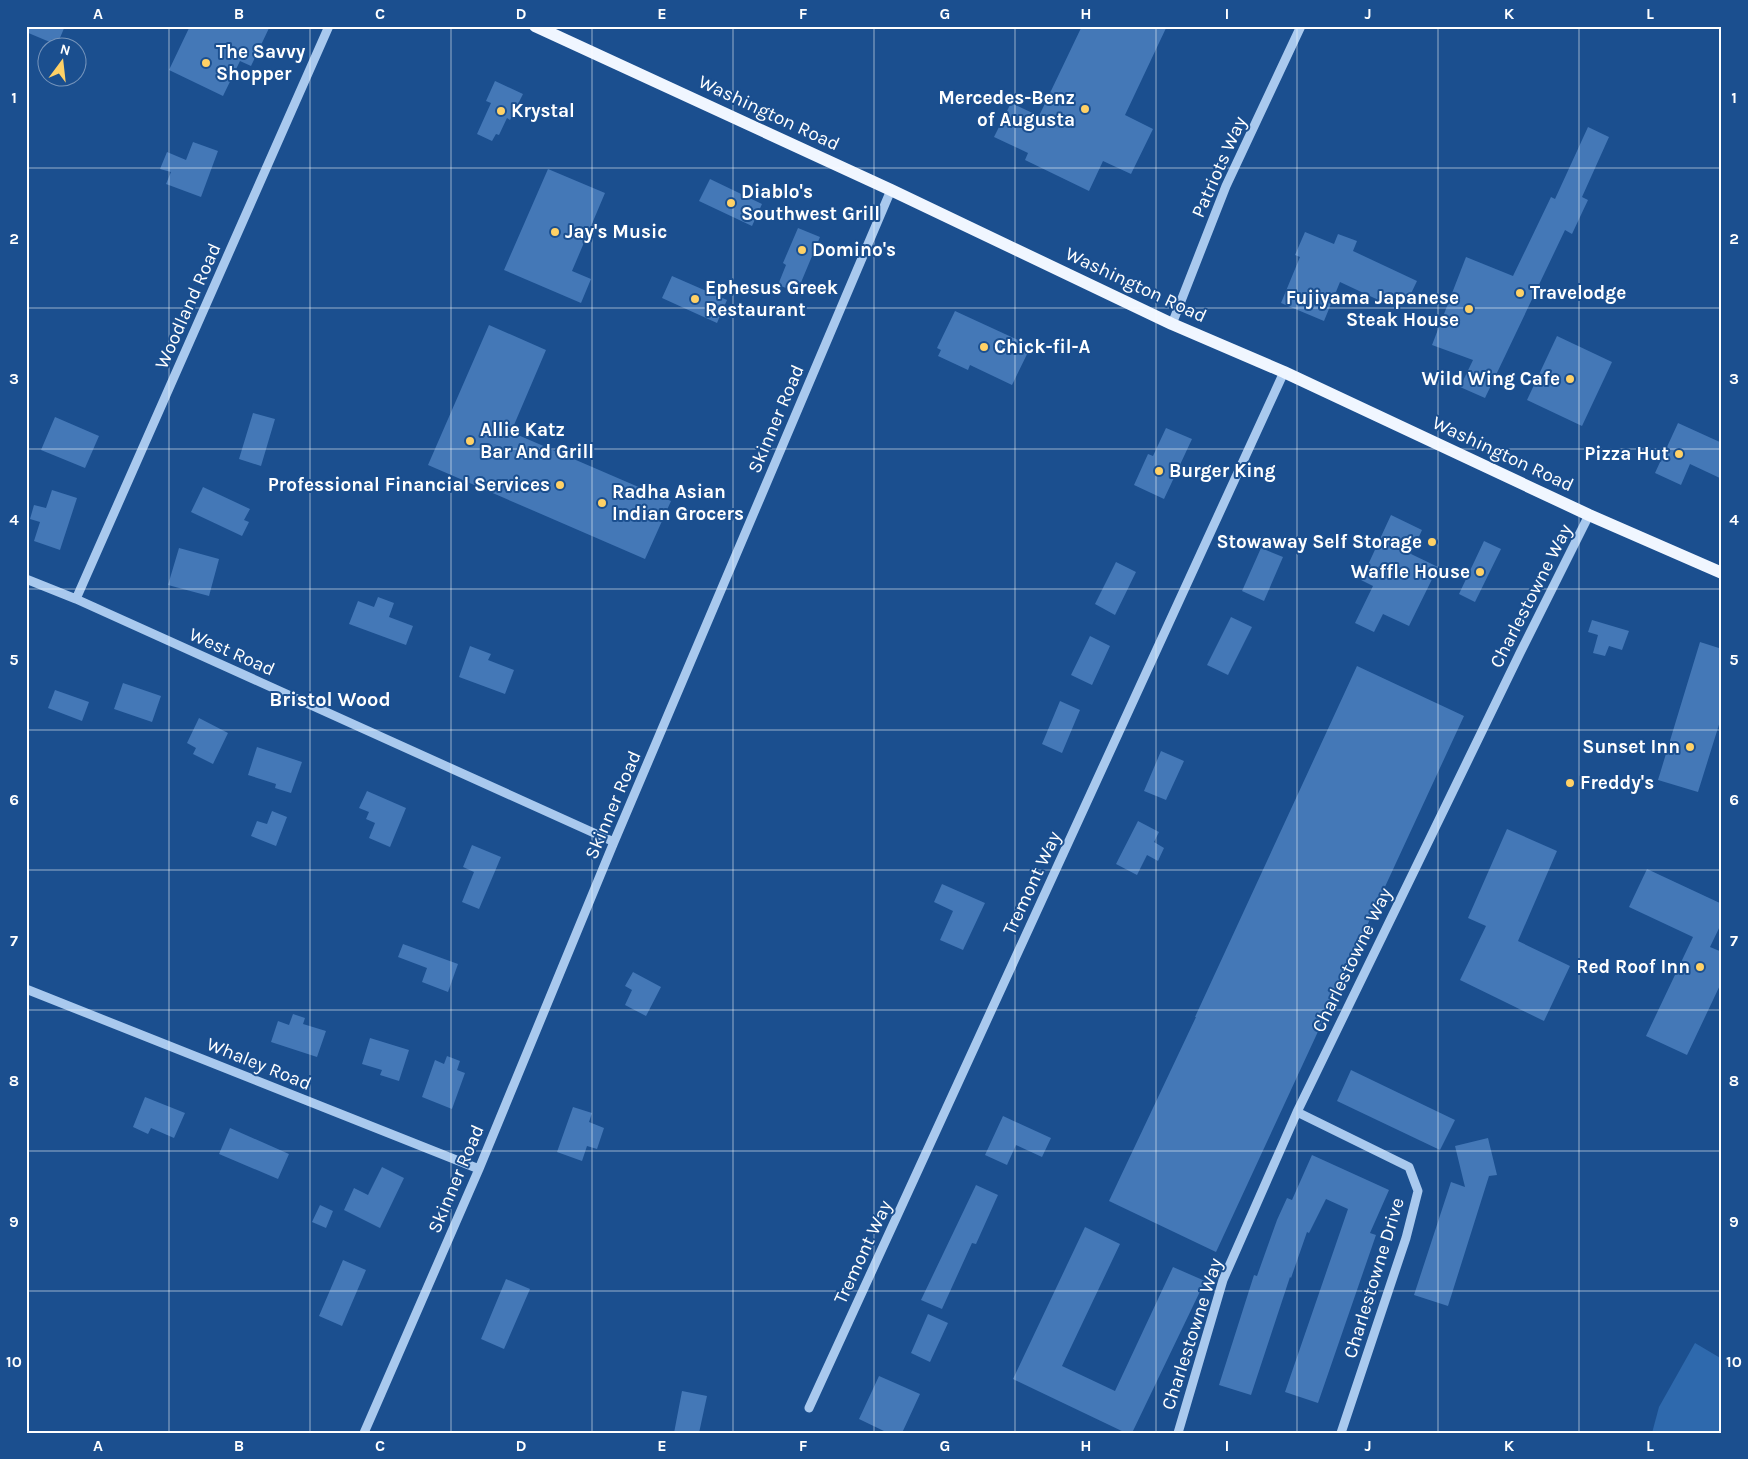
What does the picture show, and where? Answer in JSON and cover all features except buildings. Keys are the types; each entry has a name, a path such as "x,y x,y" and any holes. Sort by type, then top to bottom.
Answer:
{"main road":[{"name":"Washington Road","path":"536,26 890,190 1172,324 1284,372 1589,515 1722,573"}],"street":[{"name":"Woodland Road","path":"76,599 329,26"},
{"name":"Patriots Way","path":"1172,324 1226,186 1301,26"},
{"name":"Skinner Road","path":"364,1433 479,1169 614,842 890,190"},
{"name":"Tremont Way","path":"809,1408 1284,372"},
{"name":"Charlestowne Way","path":"1178,1433 1223,1280 1297,1112 1589,515"},
{"name":"West Road","path":"26,579 76,599 614,842"},
{"name":"Whaley Road","path":"26,989 479,1169"},
{"name":"Charlestowne Drive","path":"1297,1112 1409,1167 1418,1191 1406,1238 1341,1433"}],"shaded area":[{"path":"1695,1343 1722,1359 1722,1433 1652,1433 1659,1407"}],"place":[{"name":"The Savvy Shopper","path":"206,63"},
{"name":"Mercedes-Benz of Augusta","path":"1085,109"},
{"name":"Krystal","path":"501,111"},
{"name":"Diablo's Southwest Grill","path":"731,203"},
{"name":"Jay's Music","path":"555,232"},
{"name":"Domino's","path":"802,250"},
{"name":"Travelodge","path":"1520,293"},
{"name":"Ephesus Greek Restaurant","path":"695,299"},
{"name":"Fujiyama Japanese Steak House","path":"1469,309"},
{"name":"Chick-fil-A","path":"984,347"},
{"name":"Wild Wing Cafe","path":"1570,379"},
{"name":"Allie Katz Bar And Grill","path":"470,441"},
{"name":"Pizza Hut","path":"1679,454"},
{"name":"Burger King","path":"1159,471"},
{"name":"Professional Financial Services","path":"560,485"},
{"name":"Radha Asian Indian Grocers","path":"602,503"},
{"name":"Stowaway Self Storage","path":"1432,542"},
{"name":"Waffle House","path":"1480,572"},
{"name":"Sunset Inn","path":"1690,747"},
{"name":"Freddy's","path":"1570,783"},
{"name":"Red Roof Inn","path":"1700,967"}],"district":[{"name":"Bristol Wood","path":"330,699"}]}
